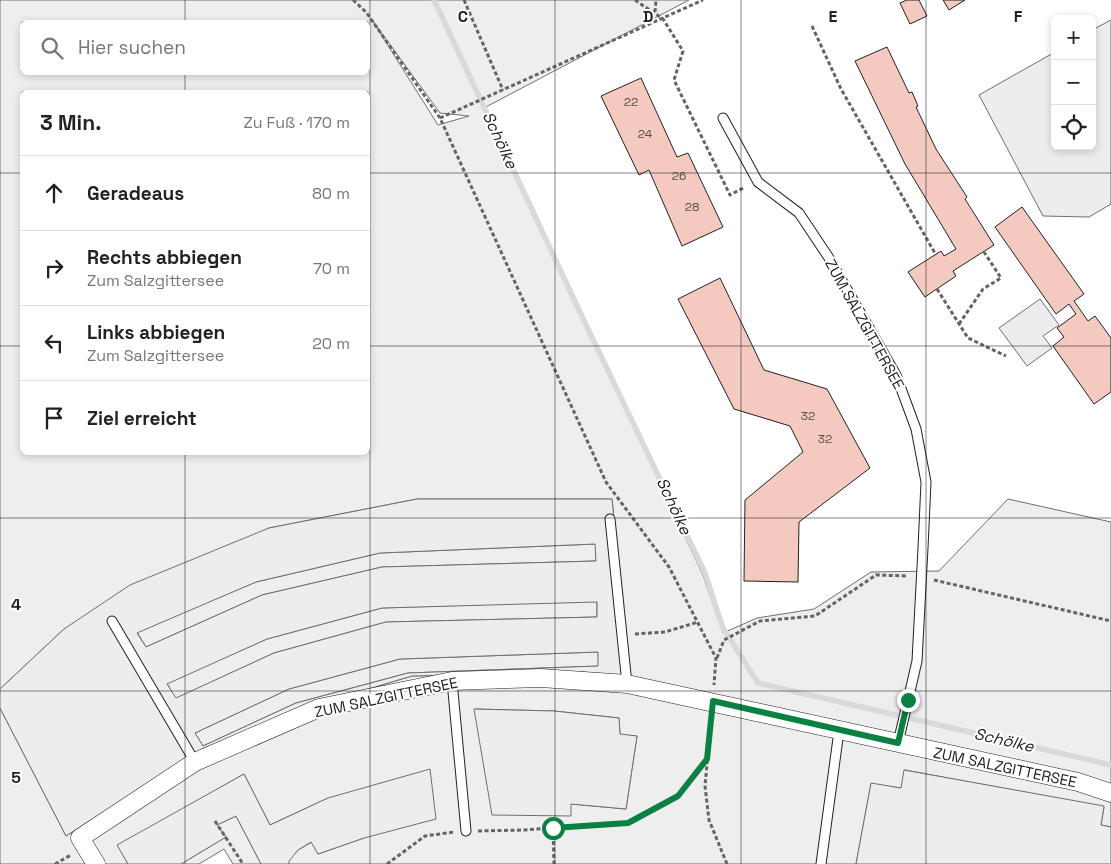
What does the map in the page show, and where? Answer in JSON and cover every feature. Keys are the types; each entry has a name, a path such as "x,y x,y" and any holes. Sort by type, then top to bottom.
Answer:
{"street":[{"name":"ZUM SALZGITTERSEE","path":"96,864 80,838 195,762 320,708 452,681 541,678 626,684 713,701 839,731 900,735 1078,782 1111,793"}],"lane":[{"name":"ZUM SALZGITTERSEE","path":"723,118 758,182 799,213 829,258 896,375 916,429 926,482 917,660 900,735"},
{"path":"610,519 626,684"},
{"path":"112,621 195,762"},
{"path":"452,681 466,831"},
{"path":"821,864 839,731"}],"path":[{"path":"353,0 366,12 440,118 606,482 669,566 716,658"},
{"path":"464,0 503,90"},
{"path":"634,0 663,19 683,52 674,80 730,195 758,182"},
{"path":"655,12 656,0"},
{"path":"440,118 466,108 493,94 703,0"},
{"path":"812,26 841,89 936,255"},
{"path":"959,324 983,290 1001,278 984,252"},
{"path":"937,288 968,338 1006,356"},
{"path":"727,864 709,820 705,786 716,658 724,640 760,621 815,616 876,575 921,577 1111,621"},
{"path":"621,635 665,632 698,622"},
{"path":"387,864 425,836 466,831 628,823 678,796 707,759"},
{"path":"215,821 243,864"},
{"path":"553,828 554,864"}],"shaded area":[{"path":"0,0 689,0 484,108 703,575 723,633 757,618 814,609 871,572 939,571 1008,499 1111,522 1111,827 1101,825 1104,807 905,770 901,788 871,784 856,864 289,864 288,861 298,850 312,842 318,854 364,838 328,798 270,825 244,774 118,846 128,864 0,864 0,708 66,836 204,748 314,705 412,676 581,672 629,676 612,499 417,499 269,528 64,629 0,689","holes":["372,20 440,113 469,116 438,125","475,709 554,711 619,718 620,735 637,736 626,809 571,804"]},
{"path":"1111,20 1111,204 1089,217 1043,216 979,95 1051,54 1051,150 1096,150 1096,28"},
{"path":"1040,299 1059,325 1043,336 1052,348 1027,366 999,328"},
{"path":"417,499 612,499 629,676 581,672 412,676 314,705 204,748 66,836 0,708 0,689 64,629 130,585 269,528","holes":["595,544 596,561 382,567 262,595 146,647 137,633 256,582 380,553","597,602 597,617 386,622 274,653 176,698 167,684 267,639 382,608","598,652 598,666 408,673 296,703 203,746 195,733 289,689 400,659"]},
{"path":"596,544 596,561 382,567 262,595 146,647 137,632 256,582 380,553"},
{"path":"597,601 597,617 386,622 274,653 175,699 167,683 267,639 382,608"},
{"path":"598,652 599,666 408,673 296,703 203,746 195,733 289,689 400,659"},
{"path":"474,709 554,711 619,718 620,734 637,736 626,809 571,804 571,816 492,815"},
{"path":"430,769 436,819 364,838 318,854 311,842 298,850 289,861 289,864 261,864 236,816 217,825 226,837 181,864 128,864 117,845 244,774 270,825 328,798"},
{"path":"904,770 1104,806 1101,825 1111,827 1111,864 856,864 871,783 901,788"},
{"path":"236,816 261,864 233,864 224,849 199,864 181,864 226,837 217,825"}],"building":[{"path":"907,0 919,0 927,16 910,24 900,3"},
{"path":"943,0 965,0 949,10"},
{"path":"887,47 909,93 912,92 918,106 916,107 936,149 967,197 965,199 994,245 953,271 956,276 925,297 908,272 941,251 944,256 956,249 905,164 855,61"},
{"path":"641,78 677,157 688,153 723,227 682,246 649,170 639,175 601,96"},
{"path":"1022,207 1084,294 1074,301 1088,321 1095,316 1111,338 1111,392 1094,404 1053,346 1064,337 1057,328 1076,314 1069,304 1056,314 995,227"},
{"path":"720,278 764,370 827,389 870,468 799,522 798,582 744,581 745,500 803,452 790,426 734,409 678,299"}],"waterway":[{"name":"Schölke","path":"434,0 578,308 705,573 723,628 758,683 1111,765"}],"route":[{"path":"553,828 628,823 678,796 707,759 713,701 898,743 908,700"}]}
